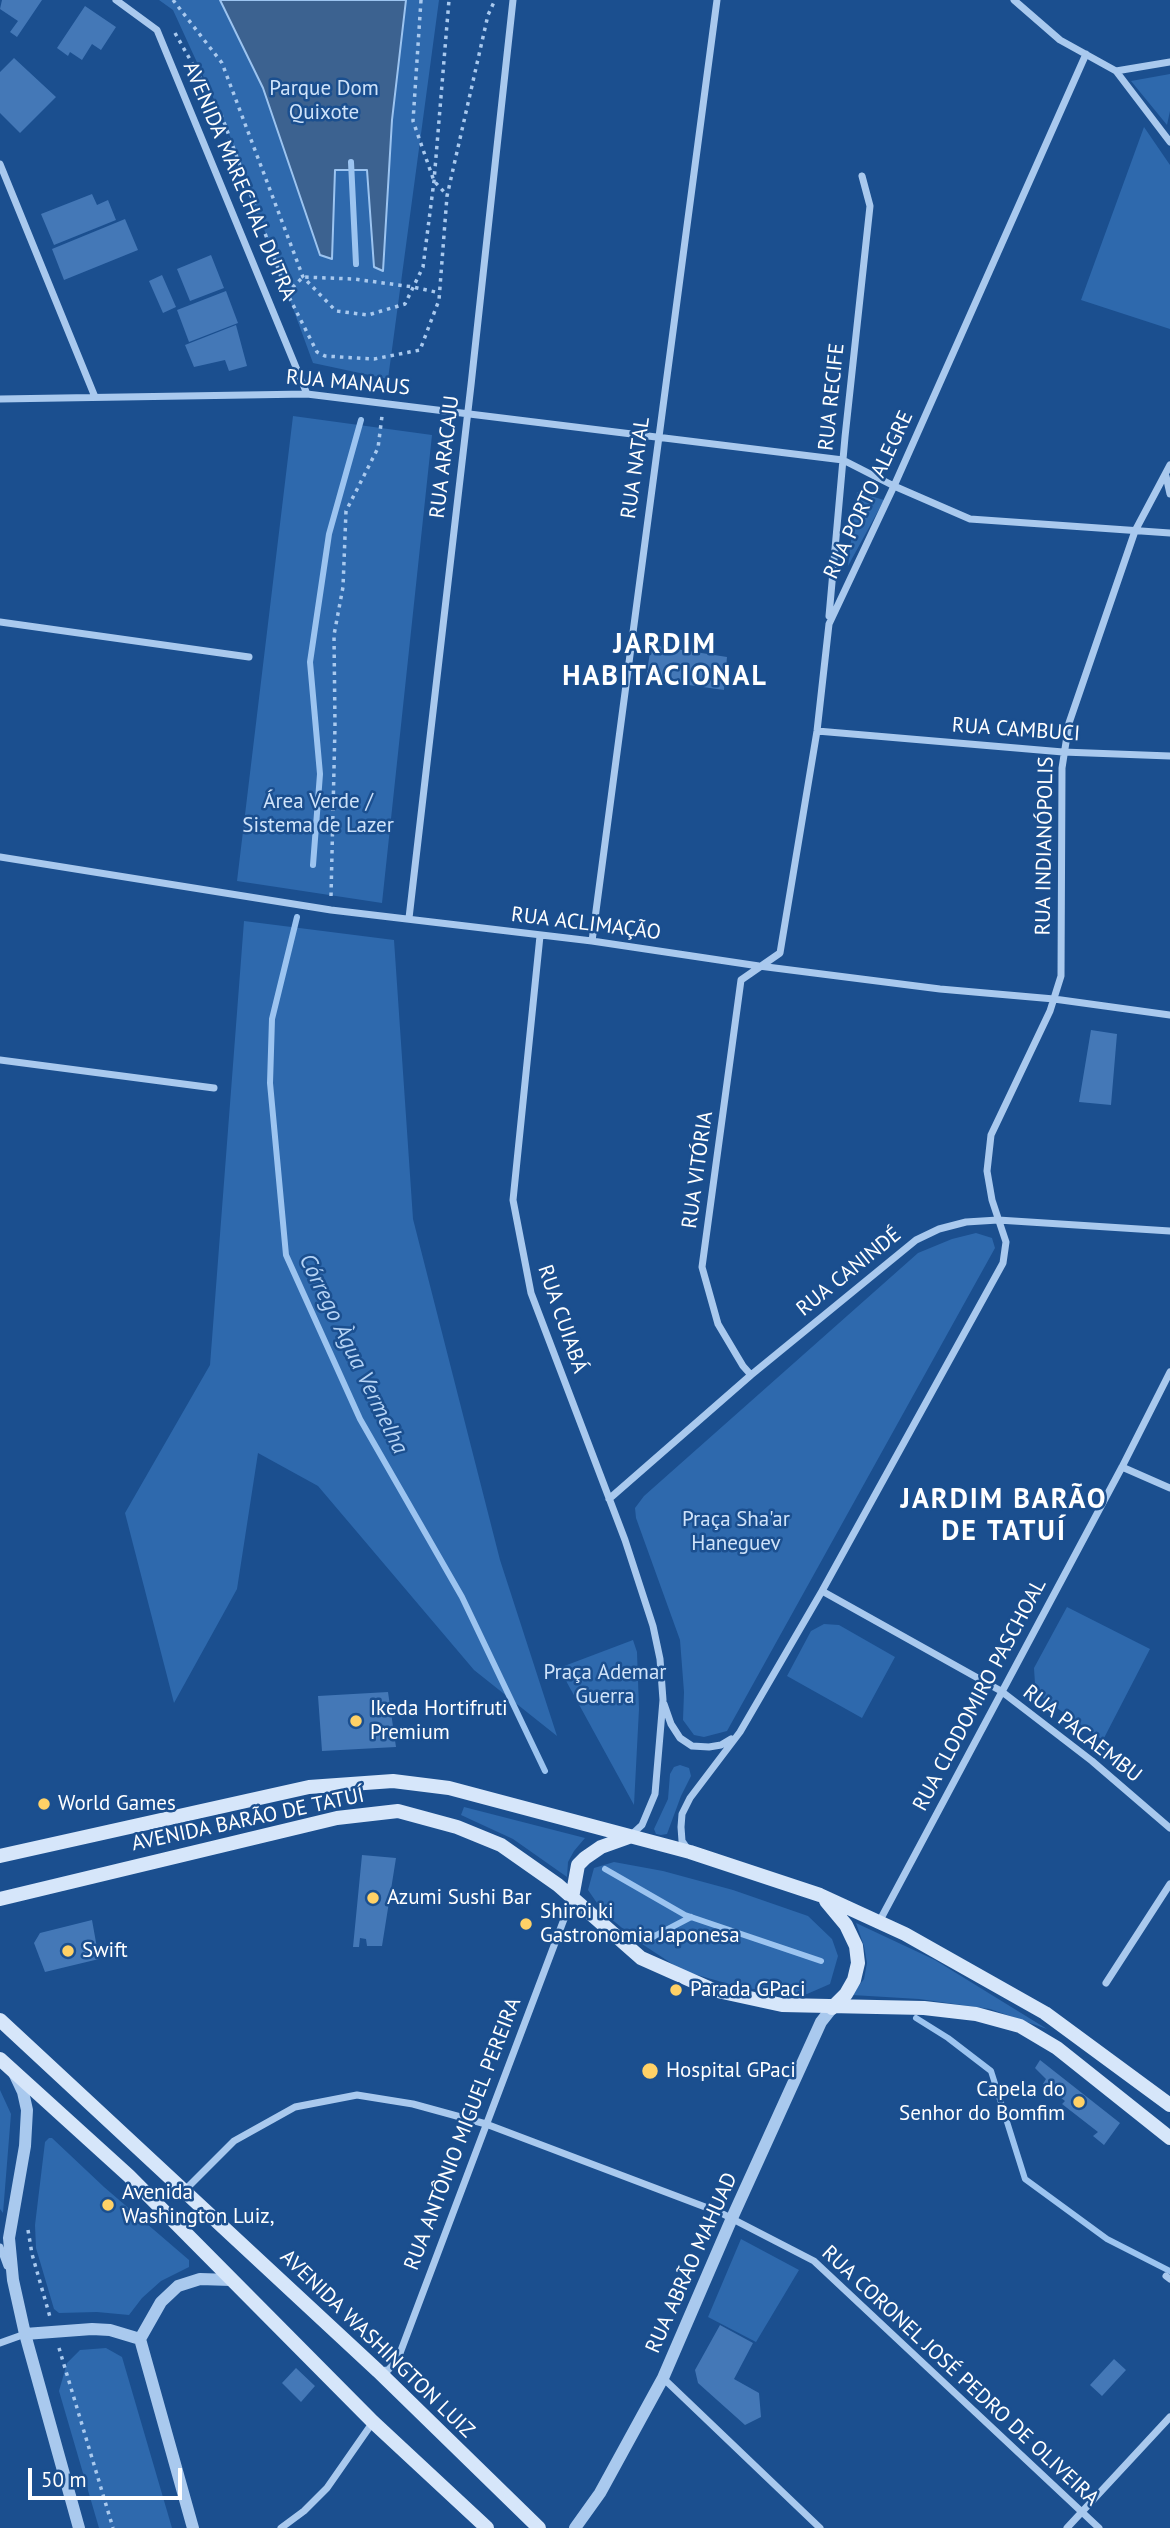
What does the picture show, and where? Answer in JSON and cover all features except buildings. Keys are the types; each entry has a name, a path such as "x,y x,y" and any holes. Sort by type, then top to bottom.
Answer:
{"main road":[{"name":"AVENIDA BARÃO DE TATUÍ","path":"4,1852 309,1787 393,1781 449,1788 690,1852 820,1895 905,1934 1045,2013 1170,2105"},
{"name":"AVENIDA BARÃO DE TATUÍ","path":"0,1899 337,1818 398,1811 457,1827 501,1846 558,1885 641,1958 713,1990 782,2005 924,2008 976,2014 1020,2026 1057,2048 1170,2138"},
{"path":"572,1898 578,1865 584,1858 601,1847 629,1837"},
{"path":"820,1895 846,1925 856,1946 859,1963 846,1994 832,2008"},
{"name":"AVENIDA WASHINGTON LUIZ","path":"0,2020 378,2371 539,2528"},
{"path":"0,2059 129,2176 373,2422 487,2528"}],"street":[{"name":"AVENIDA MARECHAL DUTRA","path":"116,0 157,30 307,394"},
{"name":"RUA ARACAJU","path":"409,919 513,0"},
{"name":"RUA NATAL","path":"592,941 717,0"},
{"path":"1014,0 1060,40 1116,71 1170,142"},
{"name":"RUA PORTO ALEGRE","path":"759,966 780,953 817,731 829,624 894,486 1086,54"},
{"path":"1116,71 1170,62"},
{"path":"0,164 95,397"},
{"name":"RUA RECIFE","path":"829,624 870,206 862,176"},
{"name":"RUA MANAUS","path":"0,399 307,394 843,460 970,519 1170,533"},
{"name":"RUA INDIANÓPOLIS","path":"690,1852 682,1840 682,1814 690,1798 740,1732 822,1591 1003,1263 1006,1242 992,1200 988,1171 991,1135 1050,1011 1061,976 1063,752 1069,723 1135,531 1170,466"},
{"path":"1166,476 1170,494"},
{"path":"0,622 249,657"},
{"name":"RUA CAMBUCI","path":"817,731 1063,752 1170,756"},
{"name":"RUA ACLIMAÇÃO","path":"0,857 331,910 592,941 940,989 1054,999 1170,1015"},
{"name":"RUA CUIABÁ","path":"540,936 513,1200 531,1293 625,1540 653,1626 660,1659 663,1700 655,1794 642,1825 629,1837"},
{"name":"RUA VITÓRIA","path":"751,1375 718,1324 702,1267 741,980 759,966"},
{"path":"0,1060 214,1087"},
{"name":"RUA CANINDÉ","path":"609,1499 751,1375 916,1240 939,1229 966,1222 998,1220 1170,1231"},
{"name":"RUA CLODOMIRO PASCHOAL","path":"879,1922 1170,1372"},
{"path":"1122,1467 1170,1488"},
{"name":"RUA PACAEMBU","path":"822,1591 1001,1691 1092,1761 1170,1828"},
{"name":"RUA CUIABÁ","path":"663,1700 680,1738 692,1746 720,1745 740,1732"},
{"path":"1105,1983 1170,1884"},
{"name":"RUA ANTÔNIO MIGUEL PEREIRA","path":"378,2371 388,2370 397,2361 572,1898"},
{"name":"RUA ABRÃO MAHUAD","path":"575,2528 600,2493 663,2378 821,2022 832,2008"},
{"path":"12,2070 23,2092 27,2110 25,2146 9,2238 13,2280 25,2334 79,2528"},
{"name":"RUA CORONEL JOSÉ PEDRO DE OLIVEIRA","path":"184,2191 234,2141 295,2107 357,2095 413,2104 486,2124 732,2218 814,2261 1099,2528"},
{"path":"0,2247 13,2280"},
{"path":"193,2528 140,2339 161,2302 178,2286 200,2279 231,2280"},
{"path":"0,2343 25,2334 92,2329 110,2330 140,2339"},
{"path":"663,2378 820,2528"},
{"path":"1067,2528 1170,2417"},
{"path":"281,2528 304,2511 327,2488 373,2422"}],"path":[{"path":"173,0 222,63 303,277 337,311 368,315 405,303 423,267 434,181 449,0"},
{"path":"421,0 413,121 434,181 447,196"},
{"path":"170,24 221,114 287,293 317,352 325,356 374,359 419,350 440,293 447,196 488,15 495,0"},
{"path":"287,293 303,277 354,279 413,286 440,293"},
{"path":"266,289 287,293"},
{"path":"331,910 334,635 342,587 346,511 378,448 384,403"}],"green space":[{"name":"Parque Dom Quixote","path":"159,0 439,0 388,379 313,363 227,128 173,10"},
{"path":"1170,74 1170,111 1167,125 1131,81"},
{"path":"1144,127 1170,165 1170,329 1081,300"},
{"name":"Área Verde / Sistema de Lazer","path":"293,416 432,435 382,903 237,881"},
{"path":"857,492 884,500 848,566"},
{"path":"244,921 394,940 413,1219 500,1560 557,1736 474,1670 318,1486 258,1453 237,1589 174,1703 125,1513 210,1365"},
{"name":"Praça Sha'ar Haneguev","path":"976,1233 992,1238 995,1248 727,1731 704,1737 694,1735 683,1720 680,1640 636,1518 635,1508 644,1496 918,1253 952,1239"},
{"path":"1067,1607 1150,1649 1103,1740 1044,1699 1035,1684 1034,1668"},
{"path":"824,1624 839,1625 895,1657 862,1718 787,1676 811,1631"},
{"name":"Praça Ademar Guerra","path":"633,1640 637,1652 639,1709 634,1805 559,1668"},
{"path":"680,1765 689,1768 691,1776 667,1834 656,1834 654,1829 668,1799 670,1774 674,1767"},
{"path":"464,1807 585,1838 568,1862 567,1877 513,1839 461,1815"},
{"path":"614,1862 663,1871 733,1890 808,1916 832,1939 838,1956 830,1984 807,1994 743,1988 683,1971 639,1942 604,1913 588,1890 594,1868"},
{"path":"856,1923 935,1960 1047,2029 990,2009 919,1999 852,1995 864,1979 867,1963"},
{"path":"0,2090 11,2114 3,2213 0,2209"},
{"path":"49,2138 189,2260 189,2267 161,2281 142,2298 129,2315 59,2313 54,2309 36,2248 35,2225 45,2142"},
{"path":"741,2239 799,2270 756,2342 708,2317"},
{"path":"106,2348 122,2357 172,2528 99,2528 59,2391 67,2363 80,2350"}],"shaded area":[{"path":"220,0 406,0 392,120 383,271 374,267 367,170 335,170 332,259 320,255 263,88"}],"waterway":[{"name":"Córrego Àgua Vermelha","path":"351,162 356,264"},
{"name":"Córrego Àgua Vermelha","path":"313,865 320,774 310,662 329,534 361,420"},
{"name":"Córrego Àgua Vermelha","path":"297,917 272,1019 270,1083 286,1255 360,1419 462,1597 545,1771"},
{"name":"Córrego Àgua Vermelha","path":"605,1869 685,1915 821,1961"},
{"path":"649,1939 691,1917"},
{"name":"Córrego Àgua Vermelha","path":"916,2018 948,2038 991,2071 1025,2179 1107,2239 1170,2271"}],"place":[{"name":"Ikeda Hortifruti Premium","path":"356,1721"},
{"name":"World Games","path":"44,1804"},
{"name":"Azumi Sushi Bar","path":"373,1898"},
{"name":"Shiroi ki Gastronomia Japonesa","path":"526,1924"},
{"name":"Swift","path":"68,1951"},
{"name":"Parada GPaci","path":"676,1990"},
{"name":"Hospital GPaci","path":"650,2071"},
{"name":"Capela do Senhor do Bomfim","path":"1079,2102"},
{"name":"Avenida Washington Luiz,","path":"108,2205"}],"district":[{"name":"JARDIM HABITACIONAL","path":"665,661"},
{"name":"JARDIM BARÃO DE TATUÍ","path":"1004,1516"}]}
